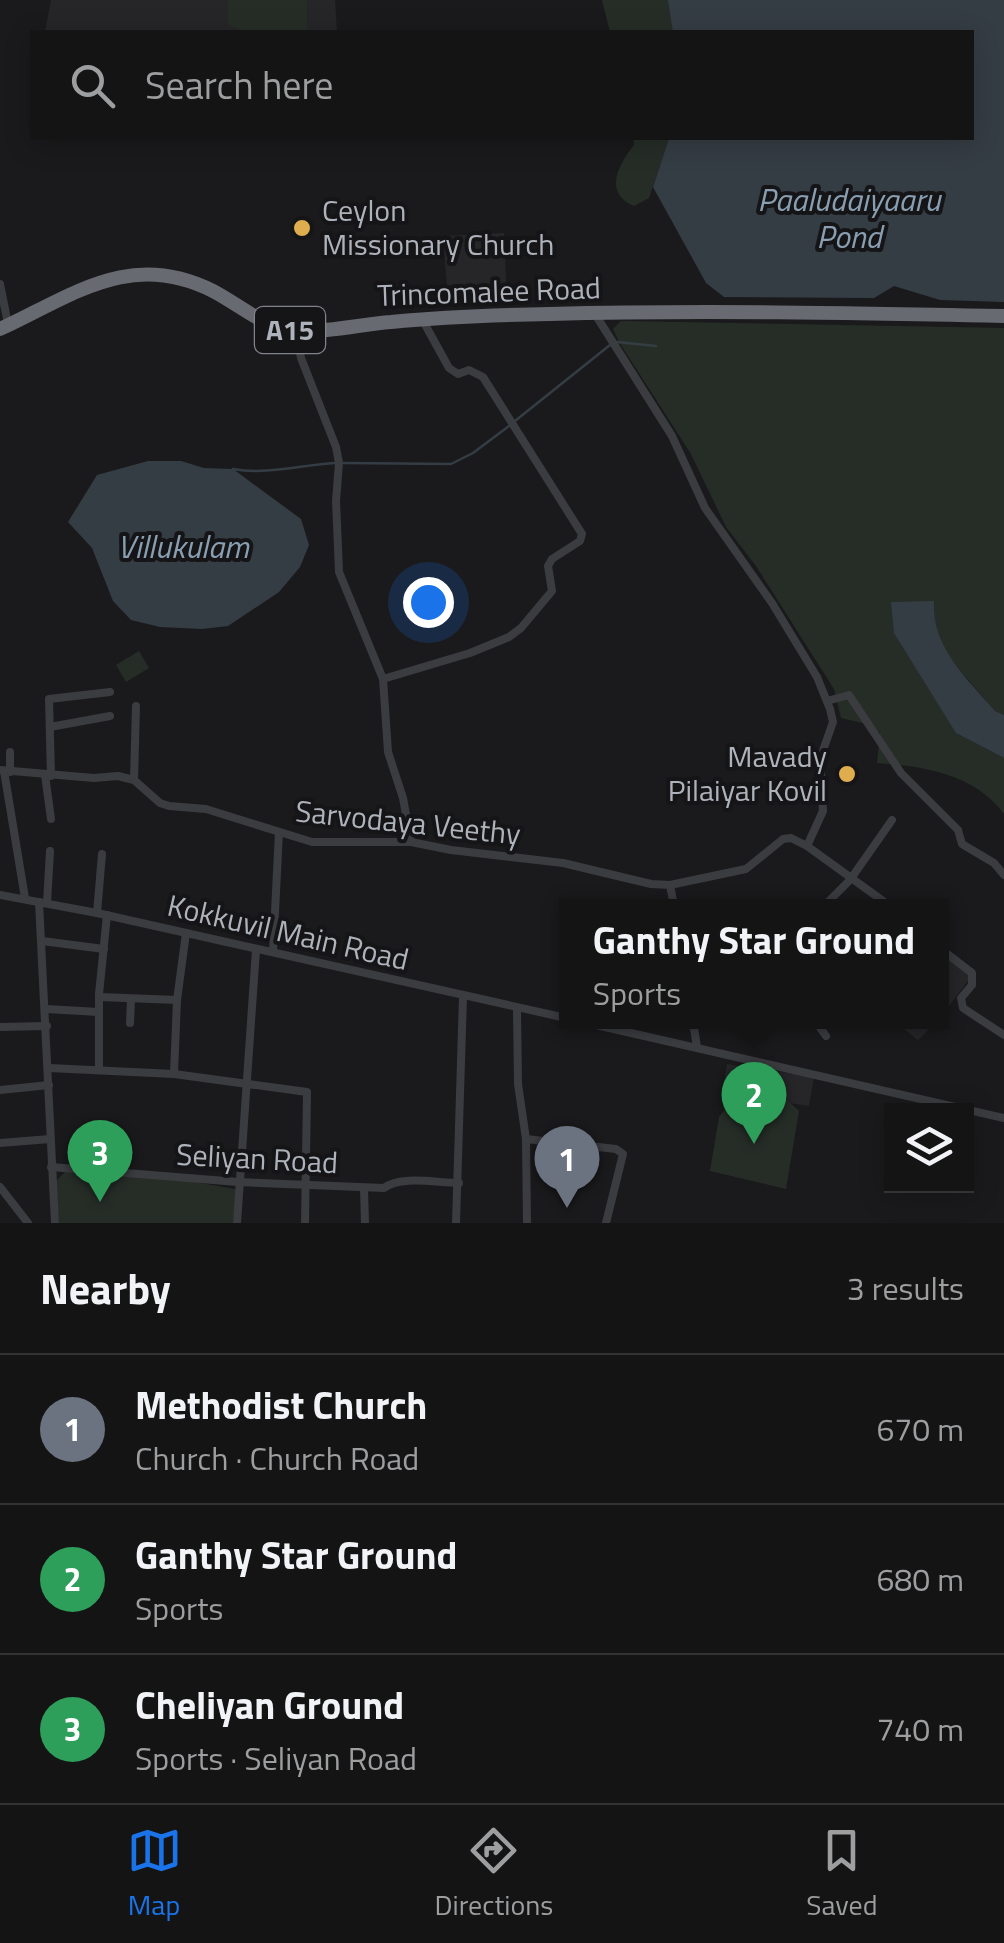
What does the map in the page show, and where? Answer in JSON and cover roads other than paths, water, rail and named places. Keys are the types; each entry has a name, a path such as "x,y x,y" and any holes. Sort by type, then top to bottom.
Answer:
{"highway":[{"name":"Trincomalee Road","path":"4,327 98,280 162,277 210,290 260,320 296,331 422,319 594,314 811,312 1004,316"}],"street":[{"path":"0,284 4,327"},
{"path":"594,314 672,436 705,508 772,603 827,701 833,722 820,759 823,812 807,846 879,899"},
{"path":"383,679 470,653 521,628 552,592 548,566 552,559 580,541 582,534 483,376 469,370 458,374 449,368 422,319"},
{"path":"296,331 301,358 336,447 339,572 383,679 388,752 404,798 410,842"},
{"path":"51,818 50,699 110,692"},
{"path":"827,701 848,695 901,773 958,830 962,844 994,863 1004,875"},
{"path":"134,780 136,706"},
{"path":"50,726 110,716"},
{"path":"10,752 5,771 24,898"},
{"name":"Sarvodaya Veethy","path":"5,771 48,776 118,776 134,780 160,803 206,809 334,844 410,842 563,863 650,884 670,885 746,869 783,839 791,838 807,846"},
{"path":"831,899 850,880 892,820"},
{"path":"273,952 279,832"},
{"path":"50,851 42,942 55,1223"},
{"path":"99,1069 104,949 102,854"},
{"path":"670,885 673,899"},
{"name":"Kokkuvil Main Road","path":"0,895 102,914 559,1017"},
{"path":"174,1074 177,1000 186,933"},
{"path":"42,942 104,949"},
{"path":"237,1223 256,950"},
{"path":"949,955 972,973 972,985 961,998 963,1008 1004,1035"},
{"path":"456,1223 463,997"},
{"path":"100,998 177,1000"},
{"path":"130,1023 131,999"},
{"path":"46,1009 99,1012"},
{"path":"516,1009 528,1223"},
{"path":"0,1028 46,1026"},
{"path":"614,1029 1004,1118"},
{"path":"694,1029 698,1047"},
{"path":"821,1029 826,1036"},
{"path":"49,1068 174,1074 306,1092 306,1223"},
{"path":"0,1090 49,1086"},
{"path":"526,1139 620,1151 623,1158 606,1223"},
{"path":"0,1143 50,1140"},
{"name":"Seliyan Road","path":"51,1167 304,1186 384,1188 403,1182 458,1183"},
{"path":"0,1187 28,1223"},
{"path":"364,1188 366,1223"}],"water":[{"name":"Paaludaiyaaru Pond","path":"668,0 1004,0 1004,302 940,300 894,286 874,298 724,297 706,283 653,187 668,140 974,140 974,30 673,30"},
{"name":"Villukulam","path":"148,461 181,461 204,468 233,469 301,519 309,545 300,567 279,592 228,626 160,627 131,620 113,601 92,548 68,522 97,475"},
{"path":"934,601 938,633 953,661 995,711 1004,715 1004,758 956,733 894,633 891,602"}],"waterway":[{"path":"617,342 656,346"},
{"path":"515,421 610,345"},
{"path":"343,463 451,464 509,426"},
{"path":"233,469 271,470 335,463"}],"place":[{"name":"Ceylon Missionary Church","path":"302,228"},
{"name":"Mavady Pilaiyar Kovil","path":"847,774"},
{"name":"Ganthy Star Ground","path":"754,1144"},
{"name":"Cheliyan Ground","path":"100,1202"},
{"name":"Methodist Church","path":"567,1208"}]}
